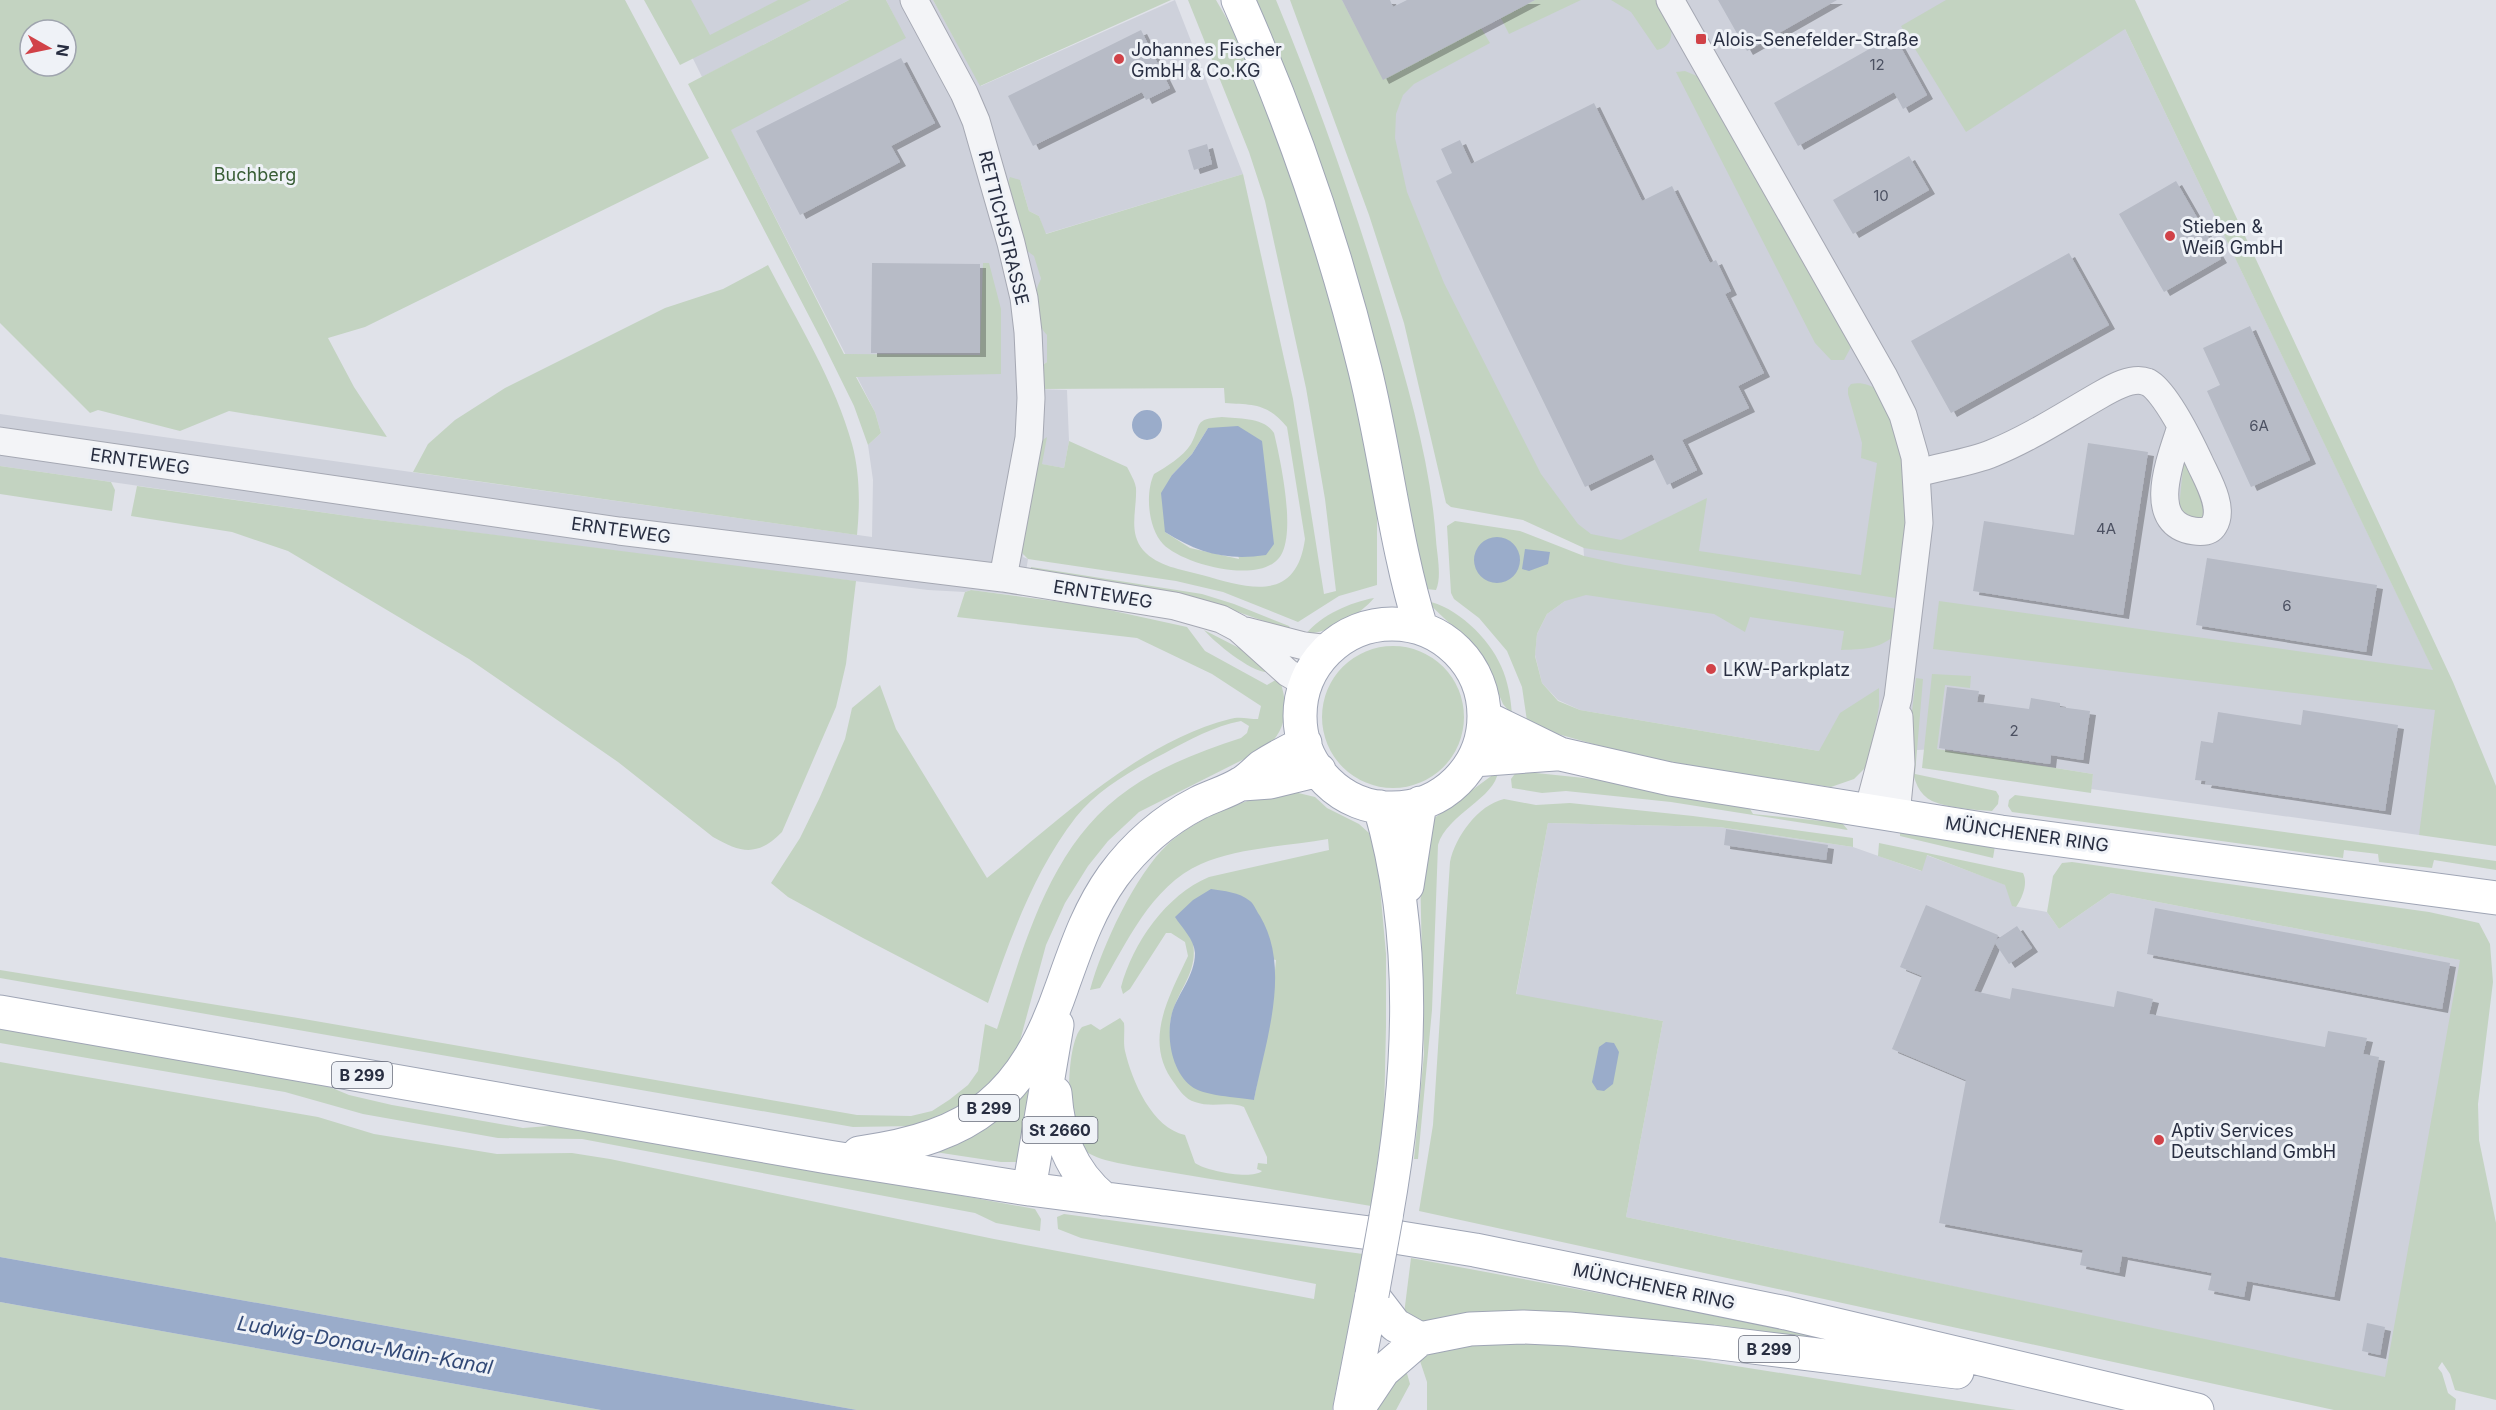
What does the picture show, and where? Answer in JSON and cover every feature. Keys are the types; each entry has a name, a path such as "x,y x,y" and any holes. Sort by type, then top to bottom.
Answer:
{"main road":[{"path":"1238,0 1280,100 1332,253 1365,368 1395,524 1421,628"},
{"path":"1385,624 1395,524"},
{"path":"1385,624 1421,628 1443,639 1466,662 1480,688 1484,717 1480,742 1473,760 1452,786 1437,797 1420,803 1380,807 1343,793 1312,757 1301,714 1307,684 1317,664 1330,649 1351,634 1385,624"},
{"name":"MÜNCHENER RING","path":"1484,717 1560,754 1670,779 1882,813 2496,898"},
{"name":"MÜNCHENER RING","path":"1473,760 1560,754"},
{"name":"St 2660","path":"1029,1189 1071,962 1093,908 1126,860 1176,816 1240,784 1270,782 1312,757"},
{"path":"1403,921 1420,803"},
{"path":"1350,1410 1397,1156 1404,1099 1406,1025 1403,921 1392,852 1380,807"},
{"name":"B 299","path":"828,1157 888,1149 917,1142 985,1111 1012,1086 1035,1049 1052,1014 1071,962"},
{"name":"B 299","path":"0,1012 828,1157 1104,1199"},
{"name":"St 2660","path":"1054,1046 1056,1107 1061,1136 1078,1171 1104,1199"},
{"name":"MÜNCHENER RING","path":"1104,1199 1370,1233 1502,1255 1786,1313 2197,1410"},
{"path":"1357,1410 1383,1371 1420,1338 1395,1325 1372,1295"},
{"name":"B 299","path":"1420,1338 1470,1329 1539,1327 1828,1355 2117,1391"}],"street":[{"name":"RETTICHSTRASSE","path":"914,0 964,93 976,121 1024,298 1031,398 1029,438 1004,578"},
{"path":"1670,0 1884,377 1903,415 1918,473 1918,542 1882,813"},
{"path":"1918,473 1991,454 2025,438 2115,386 2140,380 2149,382 2158,392 2181,427"},
{"name":"ERNTEWEG","path":"0,441 619,531 1004,578 1175,606 1221,619 1238,628 1298,644 1330,649"},
{"name":"ERNTEWEG","path":"1238,628 1288,673 1307,684"}],"shaded area":[{"path":"664,0 849,0 702,77"},
{"path":"886,0 933,0 981,86 1175,0 1243,174 1045,234 1039,216 1029,211 1020,180 1041,279 1047,335 1047,362 1038,368 1038,389 1067,390 1069,441 1064,468 1041,464 1023,557 1028,559 1022,596 971,590 965,592 928,590 748,568 362,518 0,466 0,414 872,537 873,480 868,445 881,433 875,412 725,119 901,30"},
{"path":"1322,0 2111,0 2443,690 2433,803 2419,835 2091,789 2093,774 1936,749 1863,753 1819,751 1580,710 1558,700 1542,683 1535,655 1537,634 1547,614 1565,601 1584,556 1583,541 1468,447"},
{"name":"Aptiv Services Deutschland GmbH","path":"1548,823 1719,827 1853,847 1921,871 1926,855 2006,885 2013,906 2047,912 2059,929 2111,893 2461,960 2386,1378 1626,1217 1663,1021 1516,995"}],"green space":[{"name":"Buchberg","path":"0,0 625,0 709,158 365,327 328,338 354,387 387,437 229,411 180,431 98,410 90,413 0,323"},
{"path":"644,0 691,0 710,35 778,0 811,0 680,65"},
{"path":"849,0 886,0 906,38 731,130 844,354 980,355 983,263 989,263 1001,309 1001,374 856,377 875,412 881,433 868,445 854,406 821,339 688,84"},
{"path":"933,0 1171,0 980,86"},
{"path":"1188,0 1216,0 1242,45 1300,197 1349,366 1377,502 1377,585 1339,596 1298,622 1223,592 1176,581 1028,559 1021,552 1037,444 1047,437 1042,464 1064,468 1069,441 1127,467 1136,488 1134,528 1138,543 1149,556 1163,564 1236,584 1252,586 1267,586 1281,582 1292,574 1300,560 1305,539 1287,427 1273,413 1252,405 1225,403 1224,388 1038,389 1038,368 1047,362 1047,335 1042,329 1035,308 1036,293 1041,279 1034,256 1022,247 1006,188 1010,177 1020,180 1029,211 1039,216 1046,234 1243,174 1293,399 1324,594 1336,591 1325,499 1306,388 1265,201 1249,152"},
{"path":"1253,0 1276,0 1322,118 1376,278 1404,373 1424,456 1439,565 1436,590 1426,589"},
{"path":"1290,0 1342,0 1383,79 1481,28 1490,43 1414,84 1403,95 1396,114 1395,138 1407,192 1444,283 1541,474 1578,524 1591,534 1621,540 1707,498 1699,551 1861,575 1877,463 1861,458 1862,443 1848,388 1851,384 1865,384 1877,390 1889,410 1904,468 1907,519 1902,599 1584,548 1523,520 1451,507 1446,503 1404,323 1369,215"},
{"path":"1535,0 1581,0 1509,34 1501,18"},
{"path":"1611,0 1663,0 1671,28 1669,42 1665,47 1657,50 1631,12"},
{"path":"1946,0 2135,0 2453,682 2496,786 2496,846 2419,835 2435,710 1933,649 1939,601 2433,670 2125,29 1966,132 1901,26"},
{"path":"1685,71 1704,79 1748,167 1778,207 1797,251 1848,336 1851,347 1844,360 1831,360 1815,343 1676,72"},
{"path":"768,265 815,353 845,421 855,455 858,478 857,535 413,472 428,444 455,420 505,388 665,308 723,289"},
{"path":"1222,417 1258,421 1274,433 1287,509 1286,539 1283,551 1275,562 1261,568 1244,571 1225,569 1188,559 1163,544 1151,520 1149,500 1154,474 1184,453 1202,421","holes":["1208,428 1239,559 1190,548 1165,532 1172,475 1192,454"]},
{"path":"2187,461 2202,484 2205,515 2202,518 2188,520 2179,509 2183,467"},
{"path":"0,466 111,482 115,490 112,511 0,494"},
{"path":"137,486 362,518 856,581 846,664 836,707 782,832 765,846 749,850 741,849 713,837 618,762 469,659 288,551 232,532 131,516"},
{"path":"1455,521 1520,531 1584,556 1625,565 1897,609 1895,635 1882,644 1856,649 1841,650 1844,631 1750,617 1745,632 1714,614 1586,595 1565,601 1547,614 1537,634 1535,656 1542,683 1558,701 1580,710 1819,751 1840,713 1879,688 1879,706 1871,753 1866,767 1854,779 1831,787 1657,762 1533,727 1527,721 1522,687 1507,651 1479,618 1454,599 1451,593 1447,526"},
{"path":"1031,567 1202,594 1289,626 1292,631 1227,608 1031,571"},
{"path":"971,590 1091,606 1187,627 1205,651 1267,685 1279,678 1285,708 1278,734 1264,749 1139,812 1108,841 1088,866 1065,903 1046,945 1018,1048 1003,1071 964,1107 913,1126 853,1127 0,978 0,970 298,1018 857,1115 911,1116 932,1111 968,1085 978,1071 985,1024 997,1029 1018,963 1044,897 1079,837 1102,811 1142,780 1183,759 1241,738 1247,733 1249,726 1241,721 1221,726 1192,738 1129,773 1085,807 1061,838 1036,883 1014,930 988,1003 788,897 771,883 800,838 820,797 845,739 852,708 880,685 896,729 987,878 1071,809 1132,764 1196,730 1233,718 1258,719 1261,706 1212,674 1137,638 957,617 965,592"},
{"path":"1374,598 1361,611 1334,627 1306,634 1312,627 1337,610"},
{"path":"1426,601 1449,609 1460,616 1480,634 1496,655 1506,678 1512,715 1503,704 1481,653"},
{"path":"1204,630 1241,649 1269,672 1262,672 1244,663"},
{"path":"1393,646 1420,651 1443,667 1459,690 1464,717 1459,744 1443,767 1420,783 1393,788 1366,783 1343,767 1327,744 1322,717 1327,690 1343,667 1366,651"},
{"path":"1932,674 1971,676 1970,688 1945,685 1937,749 2093,774 2091,793 1922,768"},
{"path":"1916,678 1923,679 1915,774 1996,791 1999,796 1998,804 1992,811 1946,805 1932,801 1921,792 1911,763 1910,745"},
{"path":"1498,771 1489,790 1451,824 1438,845 1432,1010 1418,1159 1414,1159 1424,1054 1420,868 1433,819"},
{"path":"1517,771 1594,779 1750,809 1753,814 1842,823 1848,830 1671,802 1566,791 1542,793 1512,788 1511,779"},
{"path":"1290,791 1315,797 1327,808 1359,824 1369,833 1377,854 1386,954 1386,1026 1384,1115 1371,1206 1109,1161 1086,1152 1076,1140 1073,1130 1070,1116 1069,1082 1070,1064 1077,1036 1082,1027 1091,1024 1100,1030 1120,1018 1124,1023 1125,1051 1138,1089 1153,1113 1163,1123 1173,1131 1185,1135 1195,1163 1239,1175 1257,1174 1262,1171 1257,1169 1258,1163 1267,1164 1267,1157 1244,1107 1201,1104 1191,1101 1181,1092 1165,1068 1160,1052 1162,1020 1173,987 1188,956 1185,942 1171,933 1166,933 1130,989 1123,994 1121,987 1126,970 1153,922 1165,908 1193,885 1209,877 1329,850 1328,839 1230,854 1201,864 1183,874 1168,886 1141,918 1100,988 1090,990 1095,972 1121,912 1144,874 1168,844 1194,825 1225,809","holes":["1193,943 1276,960 1272,1002 1254,1100 1176,1065 1170,1027 1175,1005 1193,963"]},
{"path":"2015,795 2496,861 2496,870 2434,860 2432,868 2379,862 2378,854 2344,850 2343,858 2012,812 2008,806 2009,800"},
{"path":"1504,799 1536,805 1570,803 1693,816 1853,838 1853,847 1719,827 1548,823 1516,994 1663,1021 1626,1217 2385,1377 2460,960 2111,893 2059,929 2047,912 2053,876 2062,863 2072,862 2429,912 2479,923 2490,944 2493,982 2478,1104 2479,1140 2496,1223 2496,1400 2455,1390 2450,1374 2442,1362 2438,1368 2442,1373 2448,1393 2456,1399 2455,1410 2334,1410 1419,1211 1433,1125 1450,862 1457,842 1469,823 1485,808"},
{"path":"1900,832 1995,846 1993,858 1900,836"},
{"path":"1879,843 2023,873 2025,886 2023,894 2016,907 2012,906 2005,885 1927,855 1922,871 1878,856"},
{"path":"0,1024 325,1085 349,1095 392,1105 523,1128 561,1125 594,1128 1035,1209 1041,1219 1040,1231 996,1223 975,1213 582,1139 498,1138 363,1114 285,1092 0,1043"},
{"path":"0,1062 318,1117 374,1134 497,1154 572,1153 610,1159 994,1239 1314,1299 1316,1284 1081,1238 1058,1229 1057,1217 1064,1214 1363,1254 1332,1410 857,1410 0,1257"},
{"path":"1032,1075 1019,1162 1001,1162 935,1152"},
{"path":"1411,1258 1822,1335 1821,1343 1423,1323 1404,1314"},
{"path":"0,1302 601,1410 0,1410"},
{"path":"1528,1341 1660,1354 2016,1410 1427,1410 1427,1382 1419,1358 1458,1346"},
{"path":"1406,1370 1410,1384 1396,1410 1374,1410 1375,1405 1380,1406 1388,1385"}],"water":[{"path":"1147,410 1158,414 1162,425 1158,436 1147,440 1136,436 1132,425 1136,414"},
{"path":"1238,426 1262,441 1274,544 1266,555 1238,557 1213,554 1189,545 1165,532 1161,493 1172,475 1192,454 1208,428"},
{"path":"1497,537 1513,544 1520,560 1513,576 1497,583 1481,576 1474,560 1481,544"},
{"path":"1525,549 1550,552 1548,564 1529,571 1522,569"},
{"path":"1211,889 1236,894 1251,902 1269,937 1274,959 1273,1006 1254,1100 1212,1094 1196,1089 1184,1079 1172,1052 1170,1022 1172,1013 1189,977 1195,953 1190,938 1175,917 1193,900"},
{"path":"1606,1042 1614,1043 1619,1052 1613,1084 1604,1091 1597,1090 1592,1082 1599,1047"},
{"name":"Ludwig-Donau-Main-Kanal","path":"0,1257 857,1410 601,1410 0,1302"}],"building":[{"path":"1342,0 1390,0 1393,7 1407,0 1535,0 1383,80"},
{"path":"1718,0 1837,0 1747,51"},
{"name":"Johannes Fischer GmbH & Co.KG","path":"1141,30 1170,88 1146,100 1142,92 1033,146 1008,96"},
{"path":"1894,35 1927,95 1903,109 1894,92 1798,146 1774,103"},
{"path":"901,58 935,123 891,146 900,162 800,215 756,131"},
{"path":"1594,103 1642,201 1672,186 1710,263 1716,260 1731,291 1725,294 1764,373 1738,386 1749,408 1682,440 1697,470 1667,485 1652,454 1585,487 1436,181 1452,173 1441,149 1460,140 1471,164"},
{"path":"1207,144 1212,164 1194,170 1188,150"},
{"path":"1909,156 1929,190 1853,234 1833,200"},
{"name":"Stieben & Weiß GmbH","path":"2176,181 2221,259 2164,292 2119,214"},
{"path":"2069,253 2109,325 1951,413 1911,341"},
{"path":"872,263 980,264 980,353 871,353"},
{"path":"2250,326 2310,460 2251,487 2207,391 2220,385 2203,348"},
{"path":"2088,443 2148,452 2123,615 1973,591 1984,521 2074,535"},
{"path":"2207,558 2377,585 2366,652 2196,625"},
{"path":"1947,687 1979,691 1977,702 2029,709 2031,698 2060,703 2060,707 2090,711 2083,760 2051,755 2050,764 1939,748"},
{"path":"2303,710 2398,725 2385,811 2205,784 2206,781 2195,780 2201,741 2213,743 2218,712 2301,725"},
{"path":"1726,829 1828,845 1826,860 1724,845"},
{"name":"Aptiv Services Deutschland GmbH","path":"1926,905 1998,935 1996,940 2017,926 2032,948 2009,964 1995,943 1974,991 2010,999 2012,988 2114,1007 2117,991 2153,999 2149,1014 2325,1047 2328,1031 2367,1038 2363,1054 2379,1057 2334,1297 2247,1281 2244,1297 2208,1290 2212,1273 2122,1256 2119,1273 2080,1265 2083,1250 1939,1223 1966,1080 1892,1049 1922,976 1900,967"},
{"path":"2155,908 2450,963 2442,1009 2147,954"},
{"path":"2367,1323 2385,1327 2380,1355 2362,1351"}],"place":[{"name":"Alois-Senefelder-Straße","path":"1701,39"},
{"name":"Johannes Fischer GmbH & Co.KG","path":"1119,59"},
{"name":"Stieben & Weiß GmbH","path":"2170,236"},
{"name":"LKW-Parkplatz","path":"1711,669"},
{"name":"Aptiv Services Deutschland GmbH","path":"2159,1140"}]}
